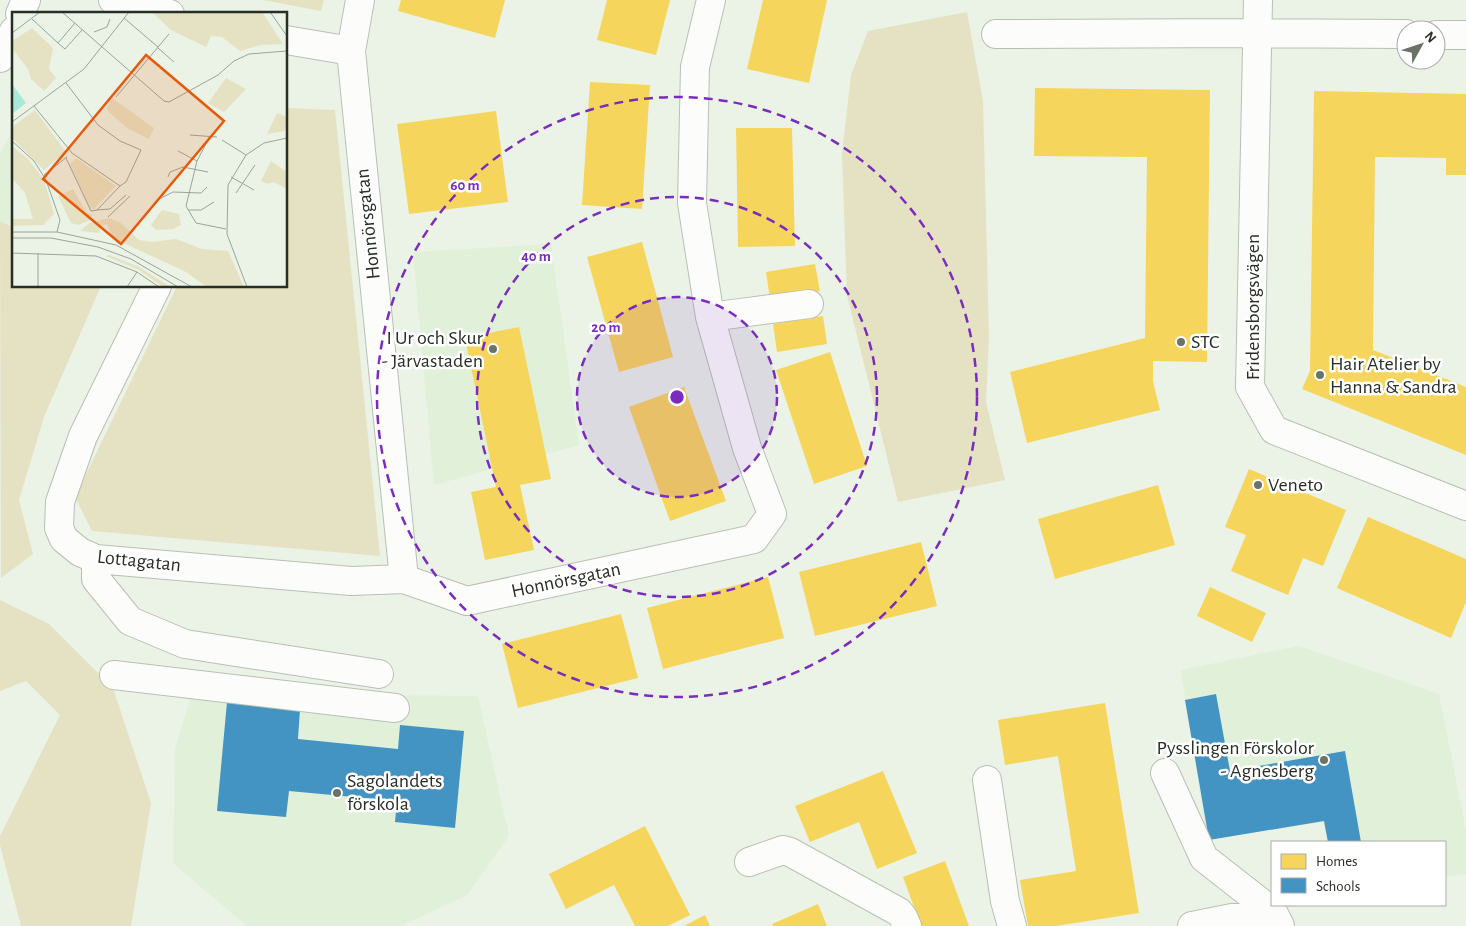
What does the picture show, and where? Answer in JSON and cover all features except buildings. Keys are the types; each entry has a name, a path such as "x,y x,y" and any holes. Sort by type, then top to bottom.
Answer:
{"street":[{"path":"21,12 26,0"},
{"path":"113,0 162,12"},
{"name":"Honnörsgatan","path":"360,0 351,52 404,579 467,601 754,539 772,514 747,448 710,317 692,203 696,67 711,0"},
{"name":"Fridensborgsvägen","path":"1258,0 1250,387 1274,430 1466,506"},
{"path":"996,34 1396,34"},
{"path":"0,58 12,35"},
{"path":"1446,35 1466,35"},
{"path":"288,40 351,52"},
{"name":"Lottagatan","path":"156,288 83,436 60,502 59,528 64,539 80,552 96,559 351,581 404,579"},
{"path":"710,317 809,304"},
{"path":"96,559 96,580 130,621 185,644 379,674"},
{"path":"114,675 395,708"},
{"path":"1165,773 1204,858 1273,912 1278,922"},
{"path":"987,780 1005,901 1012,926"},
{"path":"748,862 783,850 790,852 899,912 907,926"},
{"path":"1192,926 1232,918 1278,922"}],"shaded area":[{"path":"263,0 324,0 321,11"},
{"path":"967,12 983,101 989,337 986,402 1005,480 898,502 847,295 842,154 851,75 868,31"},
{"path":"288,108 335,110 380,556 92,531 75,497 176,288 288,288"},
{"path":"12,132 12,227 0,221 0,154"},
{"path":"0,221 12,227 12,288 100,288 44,417 19,500 33,554 1,578"},
{"name":"I Ur och Skur - Järvastaden","path":"551,244 579,445 434,485 413,252"},
{"path":"0,600 49,624 113,688 151,803 131,926 21,926 0,845 0,836 60,715 26,681 0,691"},
{"name":"Pysslingen Förskolor - Agnesberg","path":"1299,646 1439,694 1466,831 1466,874 1446,877 1446,841 1327,841 1323,822 1207,839 1181,670"},
{"name":"Sagolandets förskola","path":"192,693 478,696 509,836 467,895 401,926 247,926 173,863 175,749"}],"place":[{"name":"STC","path":"1181,342"},
{"name":"I Ur och Skur - Järvastaden","path":"493,349"},
{"name":"Hair Atelier by Hanna & Sandra","path":"1320,375"},
{"name":"Veneto","path":"1258,485"},
{"name":"Pysslingen Förskolor - Agnesberg","path":"1324,760"},
{"name":"Sagolandets förskola","path":"337,793"}]}
